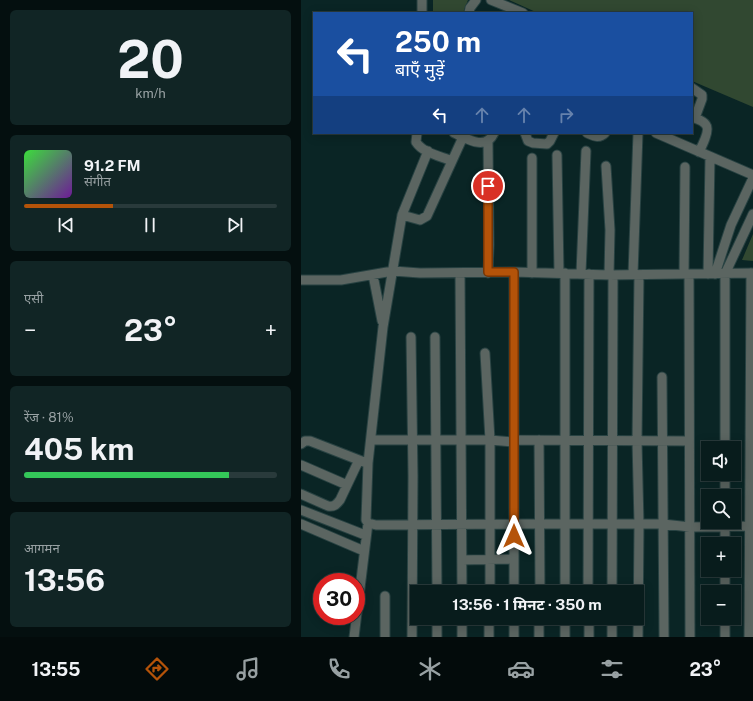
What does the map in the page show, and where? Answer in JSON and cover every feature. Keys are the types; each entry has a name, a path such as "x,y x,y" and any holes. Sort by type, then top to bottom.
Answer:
{"street":[{"path":"422,0 422,12"},
{"path":"469,12 470,8 476,0"},
{"path":"491,0 520,12"},
{"path":"693,89 702,95 702,99 693,117 702,121 707,127 707,131 699,152"},
{"path":"417,134 416,142 418,146 452,161"},
{"path":"456,134 478,142 488,142"},
{"path":"488,272 488,142 493,134"},
{"path":"525,134 528,141 547,144 554,134"},
{"path":"590,134 599,137 604,134"},
{"path":"638,134 636,274 639,524 638,637"},
{"path":"658,134 710,156 753,177 711,274"},
{"path":"402,215 420,220 427,216 463,137"},
{"path":"354,637 365,536 368,523 368,463 383,327 402,215 427,151"},
{"path":"586,151 585,273 589,585"},
{"path":"557,155 562,273 565,441 565,585"},
{"path":"710,156 711,274"},
{"path":"532,158 532,273"},
{"path":"606,166 611,275 612,585"},
{"path":"685,167 690,637"},
{"path":"725,441 725,274 753,214"},
{"path":"301,280 341,280 393,272 514,272 611,275 752,273 749,637"},
{"path":"514,272 514,585"},
{"path":"460,273 462,585"},
{"path":"373,276 383,327"},
{"path":"411,336 411,440 413,476 412,637"},
{"path":"435,337 437,585"},
{"path":"485,353 490,440 490,585"},
{"path":"662,377 664,637"},
{"path":"371,440 490,440 514,442 519,440 688,441"},
{"path":"539,440 539,585"},
{"path":"301,444 305,441 310,441 368,463"},
{"path":"301,494 332,507 336,506 359,460"},
{"path":"301,464 347,485"},
{"path":"301,510 365,536"},
{"path":"368,523 376,525 663,524 690,527 701,526"},
{"path":"301,524 364,551"},
{"path":"741,525 751,526"},
{"path":"462,560 514,560"},
{"path":"385,596 385,637"},
{"path":"437,625 437,637"},
{"path":"462,625 462,637"},
{"path":"489,625 489,637"},
{"path":"514,625 514,637"},
{"path":"539,625 539,637"},
{"path":"565,625 565,637"},
{"path":"589,625 589,637"},
{"path":"612,625 612,637"},
{"path":"725,625 725,637"}],"green space":[{"path":"433,0 468,0 463,12 433,12"},
{"path":"509,0 753,0 753,107 693,81 693,12 536,12"},
{"path":"753,234 753,261 742,260"}],"route":[{"path":"488,186 488,272 514,272 514,536"}]}
